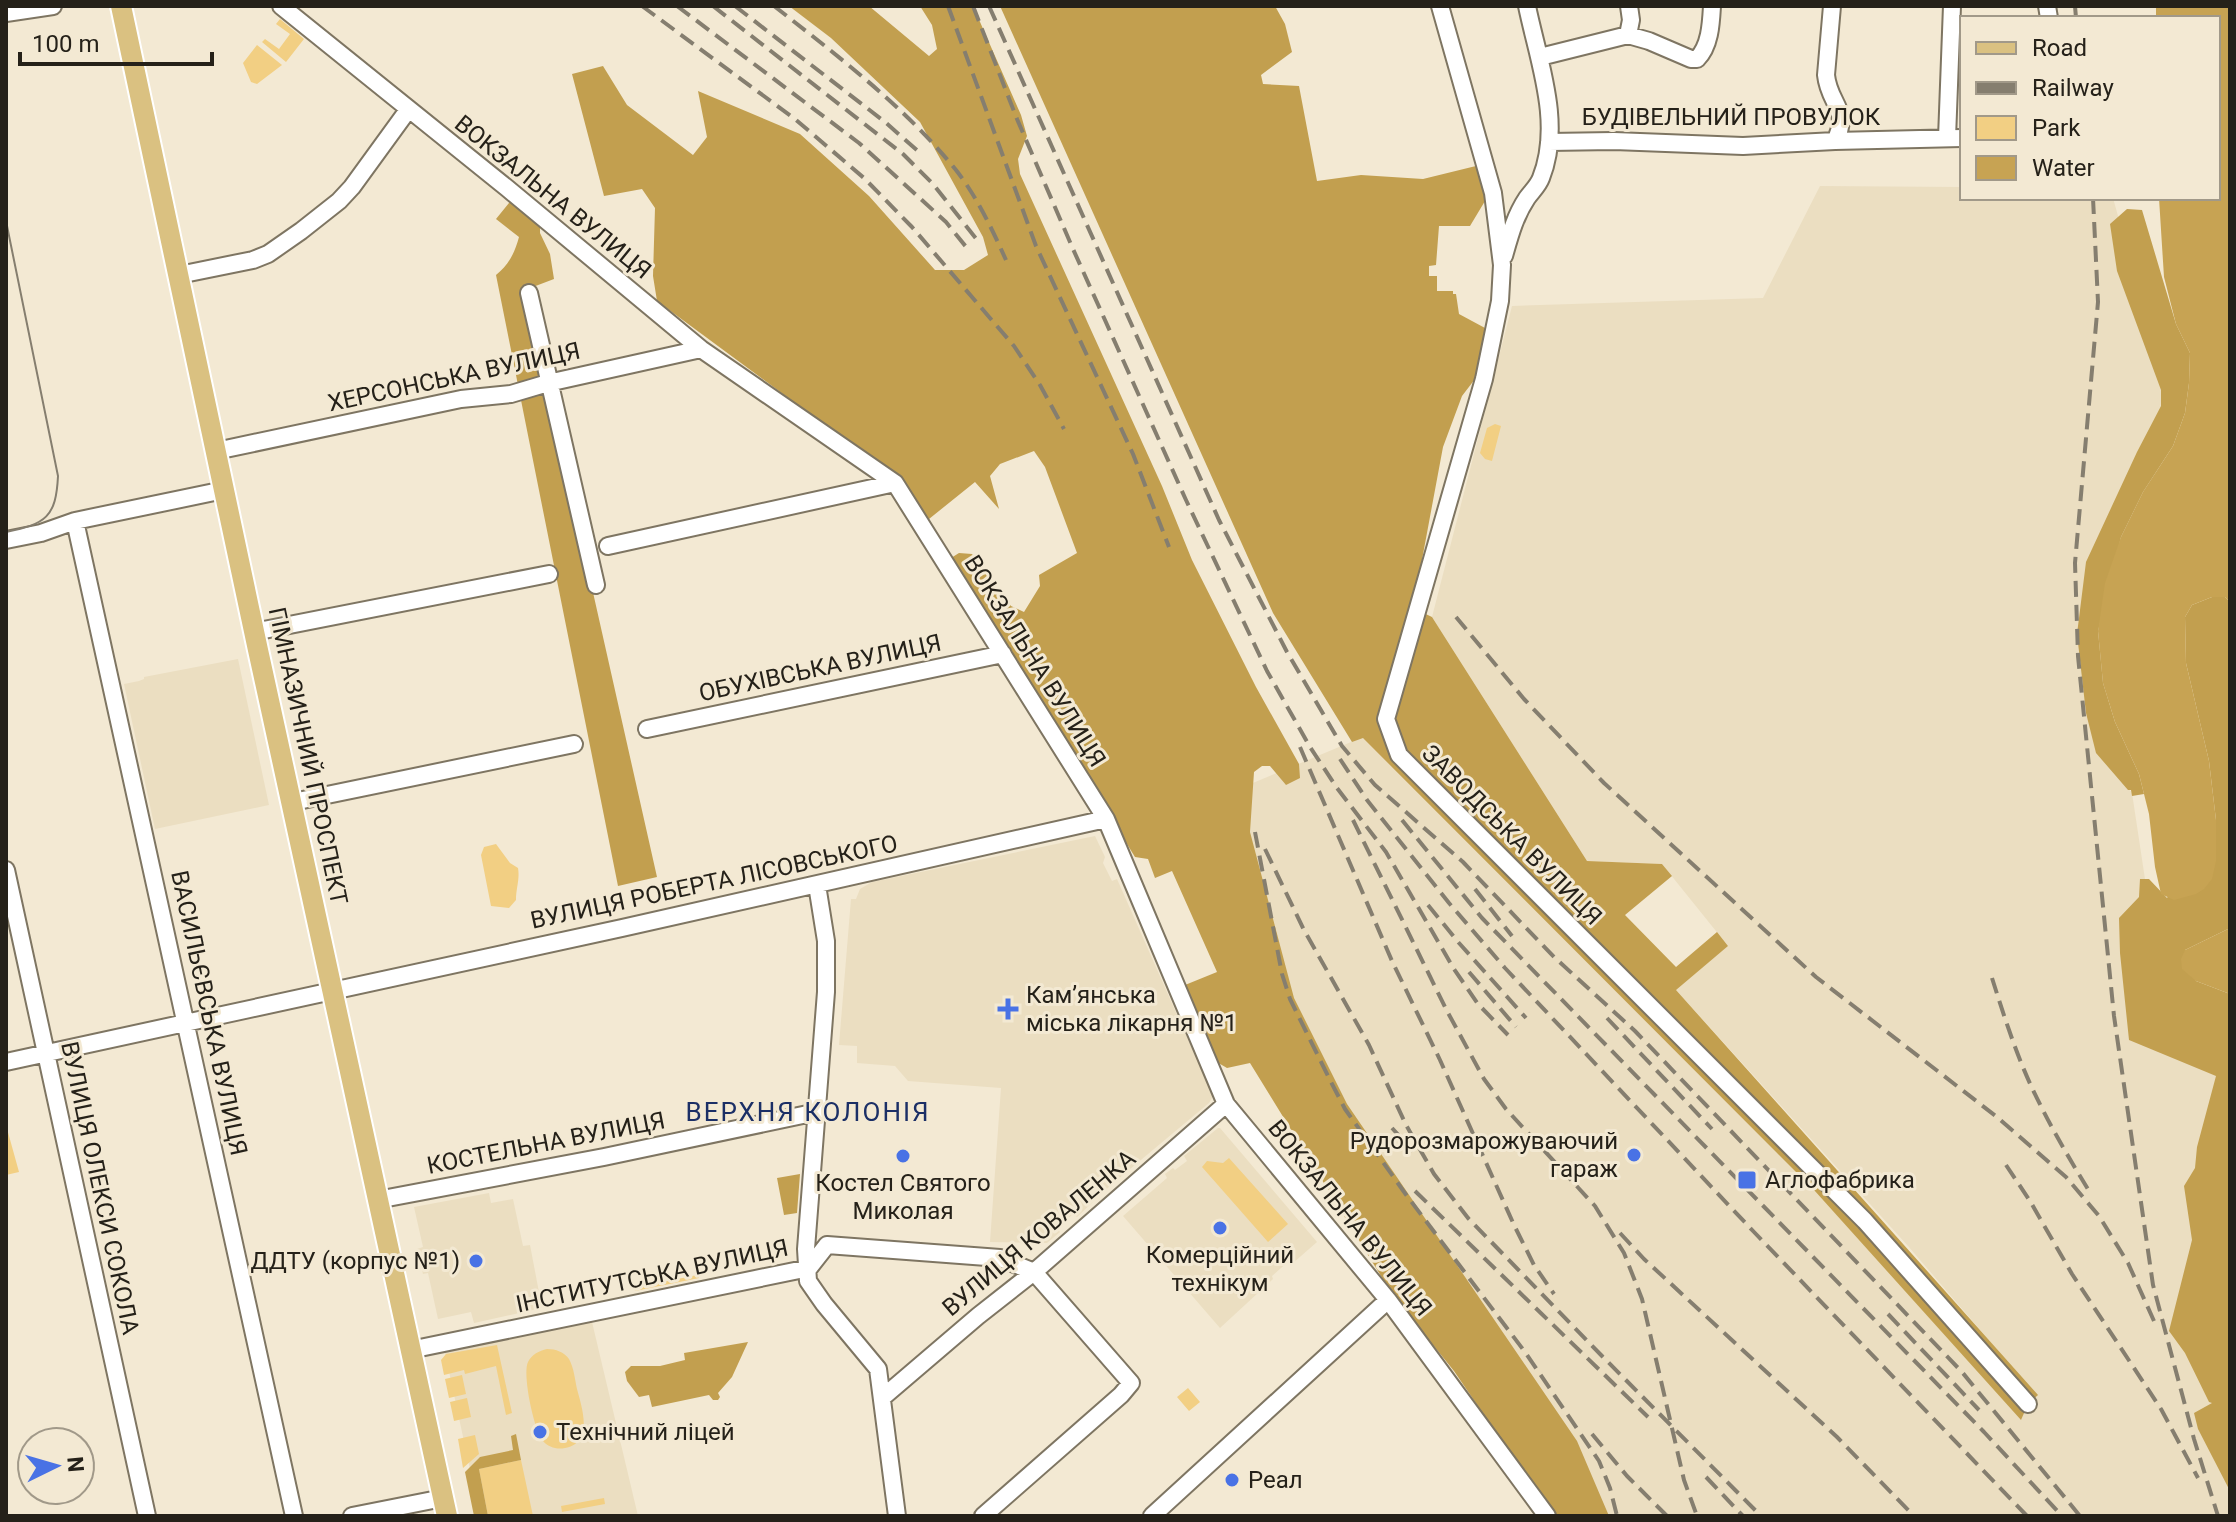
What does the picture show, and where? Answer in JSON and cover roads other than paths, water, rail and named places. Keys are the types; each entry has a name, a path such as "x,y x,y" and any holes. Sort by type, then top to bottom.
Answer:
{"main road":[{"name":"ГІМНАЗИЧНИЙ ПРОСПЕКТ","path":"121,6 445,1507"}],"street":[{"path":"6,13 53,6"},
{"name":"ВОКЗАЛЬНА ВУЛИЦЯ","path":"281,6 701,349 895,483 1106,819 1226,1104 1388,1300 1547,1516"},
{"name":"ЗАВОДСЬКА ВУЛИЦЯ","path":"1440,6 1493,193 1502,265 1500,301 1484,379 1386,719 1399,755 1865,1221 2028,1404"},
{"path":"1502,265 1514,221 1541,178 1549,142 1540,57 1527,6"},
{"path":"1628,35 1631,20 1629,6"},
{"path":"1540,57 1628,35 1697,59 1707,41 1712,6"},
{"path":"1832,6 1826,75 1827,85 1842,118 1842,128 1835,141"},
{"path":"1952,6 1955,138"},
{"path":"179,275 253,260 268,254 301,231 352,187 408,110"},
{"name":"БУДІВЕЛЬНИЙ ПРОВУЛОК","path":"1549,142 1743,146 1955,138"},
{"path":"529,293 596,585"},
{"name":"ХЕРСОНСЬКА ВУЛИЦЯ","path":"216,451 461,399 511,394 701,349"},
{"path":"608,546 895,483"},
{"path":"6,540 41,533 75,521 224,490"},
{"name":"ВАСИЛЬЄВСЬКА ВУЛИЦЯ","path":"75,521 294,1516"},
{"path":"254,632 549,574"},
{"name":"ОБУХІВСЬКА ВУЛИЦЯ","path":"647,729 1003,654"},
{"path":"293,802 574,744"},
{"name":"ВУЛИЦЯ РОБЕРТА ЛІСОВСЬКОГО","path":"6,1062 1106,819"},
{"name":"ВУЛИЦЯ ОЛЕКСИ СОКОЛА","path":"6,870 147,1516"},
{"path":"817,885 826,954 826,992 806,1249 808,1281 878,1369 897,1516"},
{"name":"ВУЛИЦЯ КОВАЛЕНКА","path":"882,1398 1034,1272 1226,1104"},
{"name":"КОСТЕЛЬНА ВУЛИЦЯ","path":"377,1200 817,1112"},
{"name":"ІНСТИТУТСЬКА ВУЛИЦЯ","path":"410,1350 809,1268 827,1245 1000,1258 1034,1272"},
{"path":"983,1516 1131,1384 1034,1272"},
{"path":"1152,1516 1388,1300"},
{"path":"352,1516 445,1507"}],"water":[{"path":"2156,6 2230,6 2230,602 2225,597 2212,597 2192,605 2185,617 2186,663 2209,761 2216,820 2216,861 2212,879 2204,889 2174,900 2161,894 2149,814 2139,774 2115,722 2103,683 2098,631 2105,583 2121,537 2143,492 2173,446 2185,413 2190,353 2176,324 2164,277 2159,200 2220,200 2220,16 2156,16"},
{"path":"2230,928 2230,994 2196,981 2182,969 2181,959 2185,950"}],"tram line":[{"path":"6,221 58,476 55,501 46,516 31,526 6,532"}],"railway":[{"path":"642,6 795,119 864,178 912,227 1014,346 1064,429"},
{"path":"677,6 859,143 946,222 967,248"},
{"path":"713,6 903,154 933,184 978,241"},
{"path":"735,6 919,152"},
{"path":"774,6 870,83 936,147 971,191 1006,260"},
{"path":"948,6 1036,246 1133,454 1169,547"},
{"path":"973,6 1073,249 1267,671 1310,747 1386,852 1454,969 1478,1004 1508,1035"},
{"path":"989,6 1219,520 1287,652 1342,746 1375,785 1463,862 1554,957 1635,1031 1962,1372 2080,1516"},
{"path":"2075,6 2076,16"},
{"path":"2093,200 2098,302 2075,563 2078,656 2114,1016 2153,1285 2218,1516"},
{"path":"1456,617 1524,699 1604,783 1816,977 1997,1117 2066,1177 2099,1216 2128,1263 2154,1321"},
{"path":"1300,747 1392,961 1514,1225 1534,1265 1554,1294"},
{"path":"1340,759 1367,800 1505,968 2027,1516"},
{"path":"1353,820 1484,1079 1506,1109 1595,1206 1624,1253 1642,1299 1684,1480 1697,1516"},
{"path":"1402,820 1482,918 1984,1432 2062,1516"},
{"path":"1255,832 1282,974 1290,999 1345,1109 1525,1352 1599,1461 1617,1516"},
{"path":"1265,849 1304,930 1369,1045 1406,1125 1434,1174 1468,1218 1761,1516"},
{"path":"1475,889 1512,936"},
{"path":"1428,905 1526,1018"},
{"path":"1469,972 1516,1027"},
{"path":"1992,978 2033,1090 2091,1194"},
{"path":"1607,1018 1712,1129"},
{"path":"1392,1128 1413,1151"},
{"path":"2006,1165 2072,1274 2161,1409 2198,1478"},
{"path":"1415,1191 1648,1417"},
{"path":"1620,1233 1644,1259 1837,1437 1914,1516"},
{"path":"1888,1314 1979,1410"},
{"path":"1592,1434 1627,1476 1667,1516"},
{"path":"1706,1477 1743,1516"}],"place":[{"name":"Кам’янська міська лікарня №1","path":"1008,1009"},
{"name":"Рудорозмарожуваючий гараж","path":"1634,1155"},
{"name":"Костел Святого Миколая","path":"903,1156"},
{"name":"Аглофабрика","path":"1747,1180"},
{"name":"Комерційний технікум","path":"1220,1228"},
{"name":"ДДТУ (корпус №1)","path":"476,1261"},
{"name":"Технічний ліцей","path":"540,1432"},
{"name":"Реал","path":"1232,1480"}],"district":[{"name":"ВЕРХНЯ КОЛОНІЯ","path":"808,1112"}]}
